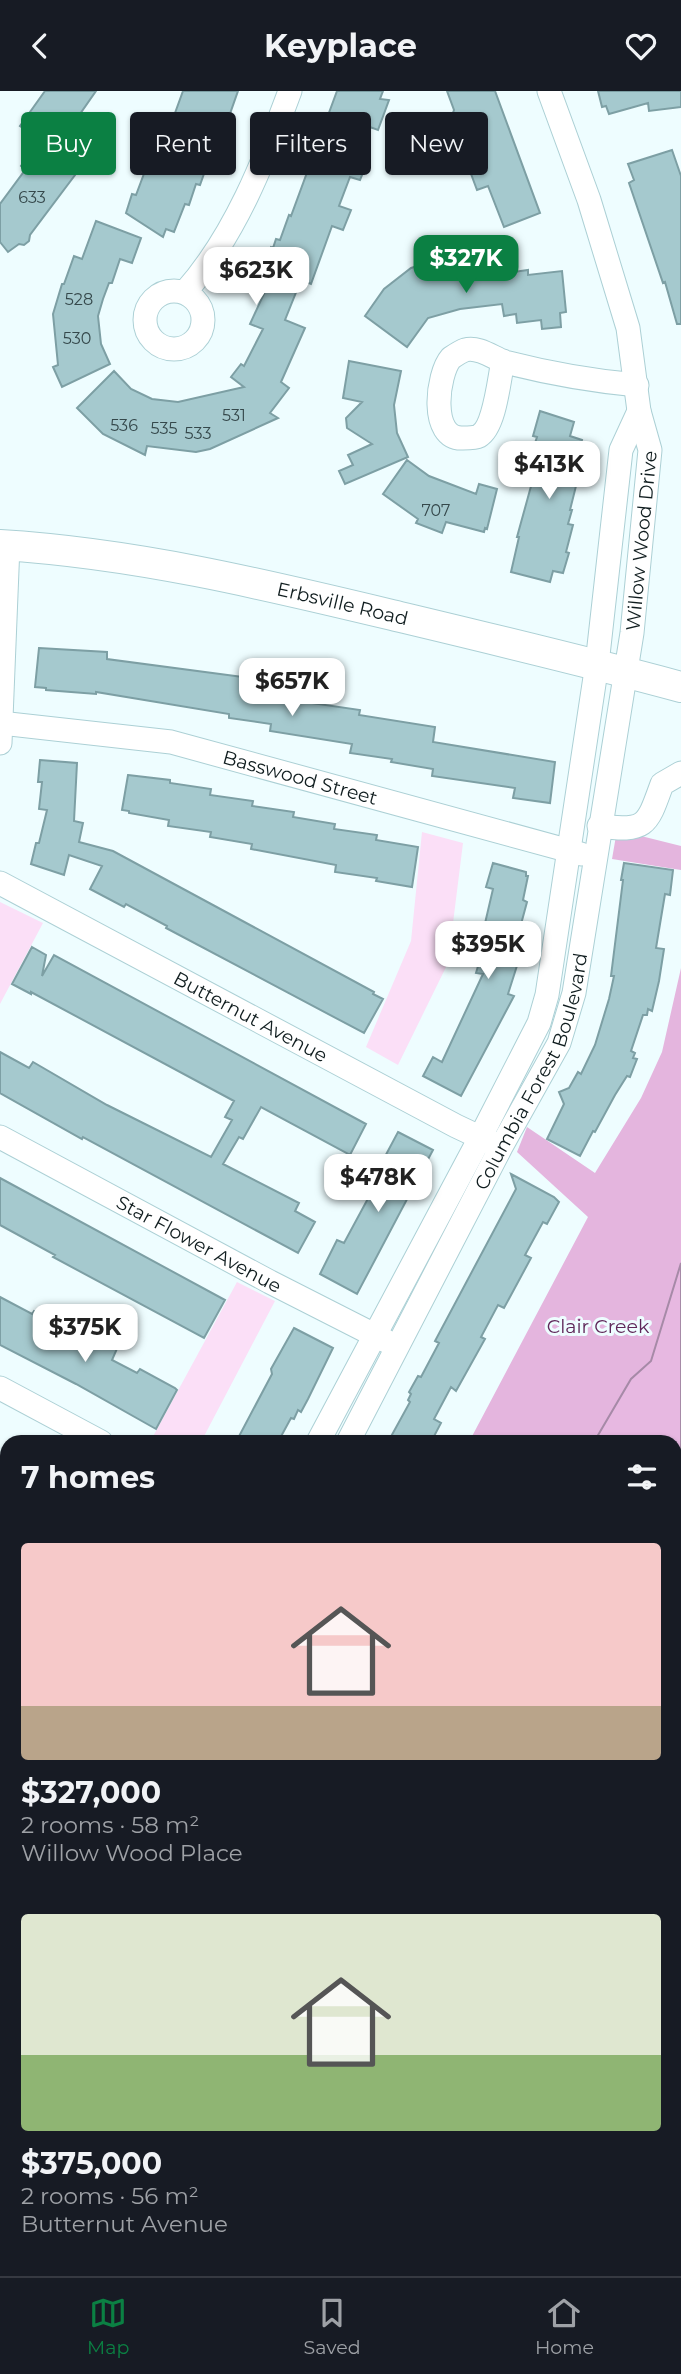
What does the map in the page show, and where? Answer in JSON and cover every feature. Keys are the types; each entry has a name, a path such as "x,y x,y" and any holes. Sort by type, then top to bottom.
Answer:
{"main road":[{"name":"Erbsville Road","path":"4,545 78,552 208,573 681,687"}],"street":[{"path":"185,292 204,270 228,229 255,177 290,91"},
{"name":"Willow Wood Drive","path":"549,91 589,200 628,328 639,411 650,450 632,633 611,668"},
{"path":"503,361 596,381 637,385"},
{"name":"Willow Wood Drive","path":"611,668 621,450 639,411"},
{"path":"1,730 4,545"},
{"name":"Columbia Forest Boulevard","path":"322,1435 375,1336 491,1143 559,1043 574,993 599,826 611,668"},
{"name":"Columbia Forest Boulevard","path":"352,1435 399,1347 491,1143 539,1023 547,995 569,850 611,668"},
{"name":"Basswood Street","path":"1,730 171,742 594,858"},
{"path":"599,826 635,829 645,823 652,813 662,784 681,773"},
{"name":"Butternut Avenue","path":"0,883 491,1143"},
{"name":"Star Flower Avenue","path":"0,1137 270,1282 399,1347"},
{"path":"0,1388 88,1435"}],"shaded area":[{"path":"422,832 463,843 448,963 398,1065 366,1047 411,941"},
{"path":"0,902 43,923 0,1004"},
{"path":"681,1263 681,1435 598,1435 631,1379 651,1361"},
{"path":"237,1282 275,1301 205,1435 154,1435"}],"green space":[{"path":"617,830 681,846 681,870 612,859"},
{"name":"Clair Creek","path":"681,968 681,1263 651,1361 631,1379 598,1435 473,1435 588,1217 517,1152 527,1127 595,1173 641,1098 662,1052"}],"building":[{"path":"45,91 96,91 81,112 30,112"},
{"path":"183,91 238,91 231,112 175,112"},
{"path":"337,91 383,91 380,99 389,100 378,130 371,127 371,112 329,112"},
{"path":"447,91 495,91 540,213 504,227 488,186 477,190 471,175 488,175 488,112 453,112"},
{"path":"598,91 681,91 681,107 649,111 648,103 609,114 606,106 602,107"},
{"path":"672,150 681,176 681,324 677,324 665,282 663,283 629,183 634,180 628,164"},
{"path":"21,175 75,175 30,235 29,241 8,252 0,242 0,204"},
{"path":"144,175 204,175 200,185 196,184 189,205 185,204 174,232 166,229 163,237 126,213 132,194 136,195"},
{"path":"306,175 362,175 360,180 350,177 339,206 351,210 343,230 332,226 311,284 301,280 285,320 305,328 281,382 289,388 270,413 278,418 210,449 196,452 147,446 145,455 103,434 77,408 114,371 131,389 152,399 178,402 244,387 231,377 241,364 244,366 263,329 250,324 267,287 256,282 271,247 273,248 276,239 280,240 289,215 291,216"},
{"path":"96,221 141,238 132,263 120,259 98,316 101,344 110,364 62,387 53,367 58,365 53,314 74,256 82,259"},
{"path":"491,253 493,271 513,268 514,272 528,270 528,275 562,271 566,312 560,313 561,327 542,329 541,320 517,323 516,314 504,316 502,304 460,309 428,318 407,347 365,316 384,289 411,268 448,257"},
{"path":"349,361 401,371 394,405 397,433 408,457 345,484 339,471 353,465 348,455 372,444 347,428 346,418 362,402 343,398"},
{"path":"540,411 574,422 570,436 582,440 575,464 581,466 568,524 573,525 566,552 569,553 563,573 553,571 550,582 511,572 517,537 541,450 534,446 537,437 533,436"},
{"path":"407,460 429,476 476,494 479,484 497,489 487,529 485,528 484,532 446,522 442,533 416,523 418,519 383,494"},
{"path":"39,648 107,652 107,659 273,681 270,697 360,710 359,715 435,727 433,742 555,762 550,803 513,798 515,788 432,776 433,769 350,753 352,744 270,731 271,724 229,718 229,714 96,692 35,687"},
{"path":"40,760 77,763 74,821 83,823 79,842 113,851 383,999 364,1033 126,904 124,907 90,889 102,866 69,855 64,875 31,864 47,810 39,809 42,782 38,782"},
{"path":"128,775 211,789 210,795 253,801 252,806 294,812 293,817 335,824 334,829 377,835 376,840 418,847 412,887 376,881 377,878 335,872 336,865 251,849 252,844 210,837 211,832 168,826 169,820 129,813 122,810"},
{"path":"493,863 526,872 528,876 523,900 527,902 520,928 528,931 508,994 514,996 461,1096 423,1076 433,1057 442,1062 483,974 476,973 479,963 476,962 493,889 486,887"},
{"path":"624,863 673,870 670,895 665,894 656,948 664,949 652,1011 648,1009 647,1015 643,1015 631,1051 635,1053 633,1058 637,1059 630,1077 627,1076 580,1156 547,1139 564,1104 559,1092 569,1088 578,1072 581,1074 595,1045 609,999 614,976 611,976"},
{"path":"32,947 46,955 42,976 54,955 366,1124 350,1155 261,1107 243,1139 239,1137 223,1164 299,1203 295,1211 315,1222 298,1253 0,1093 0,1052 29,1068 33,1062 107,1105 211,1157 232,1120 225,1117 234,1101 12,984"},
{"path":"398,1132 433,1150 357,1294 320,1274 337,1240 344,1243 385,1167 381,1164"},
{"path":"511,1174 559,1202 547,1224 543,1222 525,1255 531,1258 504,1308 498,1305 481,1337 485,1339 456,1391 451,1387 434,1419 441,1423 435,1435 392,1435 410,1402 409,1392 418,1376 421,1377 439,1343 435,1341 516,1189"},
{"path":"0,1178 225,1300 204,1338 53,1257 55,1255 0,1225"},
{"path":"0,1297 50,1320 48,1325 73,1339 76,1334 96,1345 101,1335 119,1344 112,1360 137,1373 140,1369 175,1388 177,1390 156,1429 0,1345"},
{"path":"294,1328 333,1348 301,1412 298,1410 294,1419 291,1418 282,1435 240,1435 272,1374 271,1369"}]}
